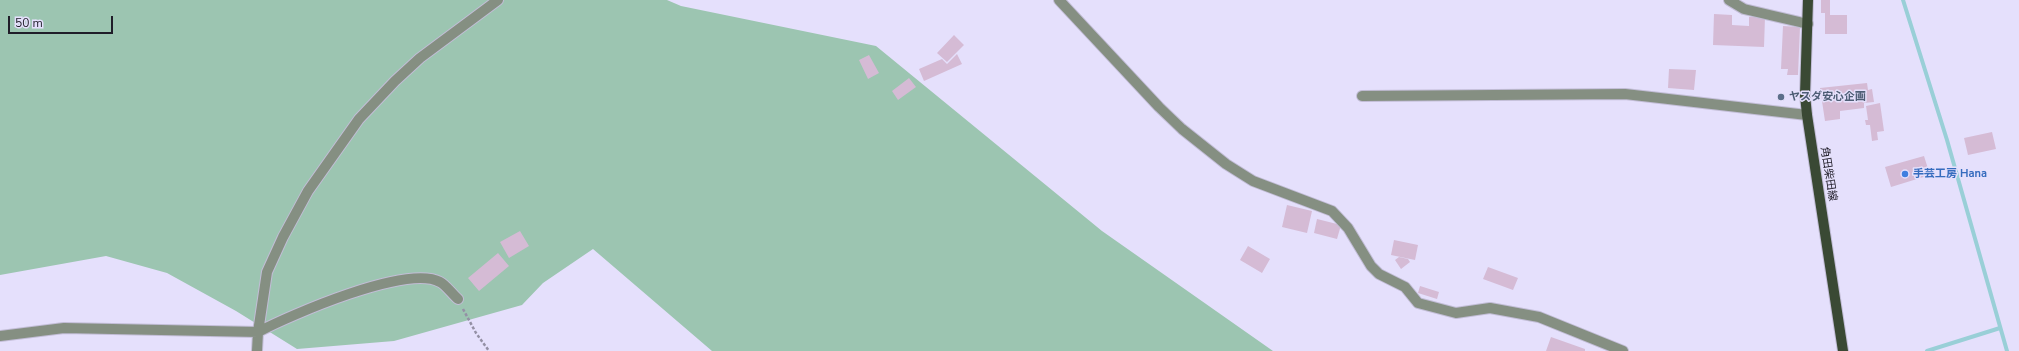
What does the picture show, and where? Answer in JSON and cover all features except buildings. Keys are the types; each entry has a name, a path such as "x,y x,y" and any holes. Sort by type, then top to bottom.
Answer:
{"main road":[{"name":"角田柴田線","path":"1808,0 1805,95 1843,351"}],"street":[{"path":"257,351 258,332 267,272 283,236 308,191 359,119 395,81 420,58 498,0"},
{"path":"1059,0 1154,102 1182,128 1226,164 1253,181 1332,211 1348,228 1371,266 1379,274 1405,287 1418,303 1456,313 1490,308 1539,318 1623,351"},
{"path":"1729,0 1744,9 1808,24"},
{"path":"1362,96 1625,94 1807,115"},
{"path":"0,336 64,328 258,332 281,320 364,289 396,280 424,278 440,282 458,299"}],"path":[{"path":"458,299 476,333 489,351"}],"green space":[{"path":"0,0 667,0 681,6 876,46 1102,231 1273,351 712,351 593,249 543,283 522,305 394,341 297,349 236,311 167,273 106,256 0,275"}],"waterway":[{"path":"1903,0 1947,140 2007,351"},
{"path":"1927,351 2000,328"}],"place":[{"name":"ヤスダ安心企画","path":"1781,97"},
{"name":"手芸工房 Hana","path":"1905,174"}]}
